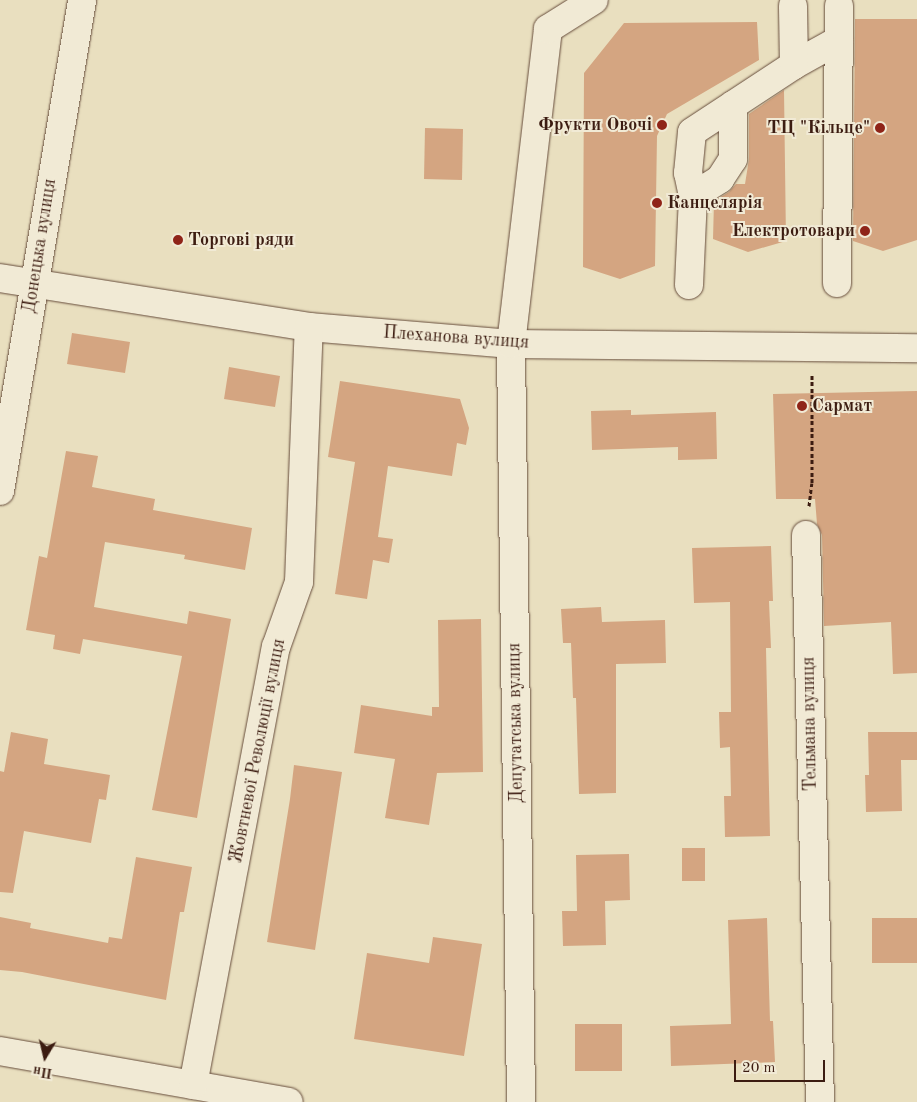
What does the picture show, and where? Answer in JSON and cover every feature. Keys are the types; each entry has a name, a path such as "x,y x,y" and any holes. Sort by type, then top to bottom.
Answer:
{"street":[{"name":"Донецька вулиця","path":"0,492 82,0"},
{"name":"Депутатська вулиця","path":"521,1102 510,344 548,29 561,0"},
{"path":"548,29 594,0"},
{"path":"793,6 794,65"},
{"path":"837,283 839,6"},
{"path":"689,285 693,196 688,173 692,132 794,65 839,40"},
{"path":"693,196 720,179 733,159 733,105"},
{"name":"Плеханова вулиця","path":"0,278 309,327 510,344 917,348"},
{"name":"Жовтневої Революції вулиця","path":"193,1085 276,647 300,582 309,327"},
{"name":"Тельмана вулиця","path":"806,535 820,1102"},
{"path":"0,1051 284,1102"}],"path":[{"path":"806,535 812,483 812,347"}],"building":[{"name":"ТЦ \"Кільце\"","path":"855,19 917,19 917,240 883,251 853,241"},
{"path":"757,22 759,60 667,114 657,136 655,266 620,279 583,267 584,73 624,23"},
{"path":"784,90 786,241 748,252 713,239 714,201 729,192 736,184 745,184 749,159 749,114"},
{"path":"425,128 463,129 462,180 424,179"},
{"path":"72,333 130,342 125,373 67,364"},
{"path":"229,367 280,376 275,407 224,399"},
{"path":"340,381 460,399 469,428 466,445 457,443 452,476 388,466 378,537 393,539 389,563 373,560 367,599 335,594 355,462 328,457"},
{"path":"917,391 917,673 893,674 891,622 824,626 822,535 817,524 815,499 776,499 773,394"},
{"path":"631,410 631,415 716,412 717,459 678,460 678,447 592,450 591,411"},
{"path":"66,451 98,456 92,487 155,499 153,510 252,528 245,570 184,559 185,555 105,542 94,607 187,624 189,611 231,619 197,818 152,810 182,656 83,639 80,654 53,649 55,635 26,630 39,556 47,558"},
{"path":"771,546 773,601 769,601 771,648 766,648 770,836 725,837 724,796 731,796 730,747 720,748 719,712 731,712 730,602 694,603 692,548"},
{"path":"601,607 602,622 665,620 666,663 616,664 616,793 579,794 576,698 573,698 571,643 563,643 561,609"},
{"path":"481,619 483,772 437,773 429,825 385,818 395,759 354,753 361,705 432,716 432,707 439,707 438,620"},
{"path":"11,732 48,739 44,764 110,775 106,800 99,799 91,843 24,831 13,893 0,892 0,771 4,772"},
{"path":"868,732 917,732 917,760 901,760 902,811 866,812 865,775 869,775"},
{"path":"294,765 342,772 315,950 267,942"},
{"path":"682,848 705,848 705,881 682,881"},
{"path":"629,854 630,900 605,901 606,945 563,946 562,911 577,911 576,855"},
{"path":"136,857 192,867 184,912 180,912 166,1000 22,972 0,970 0,917 31,923 30,928 108,943 109,937 122,939"},
{"path":"767,918 770,1021 773,1021 775,1062 671,1066 670,1026 731,1024 728,920"},
{"path":"872,918 917,918 917,963 872,963"},
{"path":"433,937 482,944 464,1056 354,1039 367,953 429,963"},
{"path":"575,1024 622,1024 622,1071 575,1071"}],"place":[{"name":"Фрукти Овочі","path":"662,125"},
{"name":"ТЦ \"Кільце\"","path":"880,128"},
{"name":"Канцелярія","path":"657,203"},
{"name":"Електротовари","path":"865,231"},
{"name":"Торгові ряди","path":"178,240"},
{"name":"Сармат","path":"802,406"}]}
